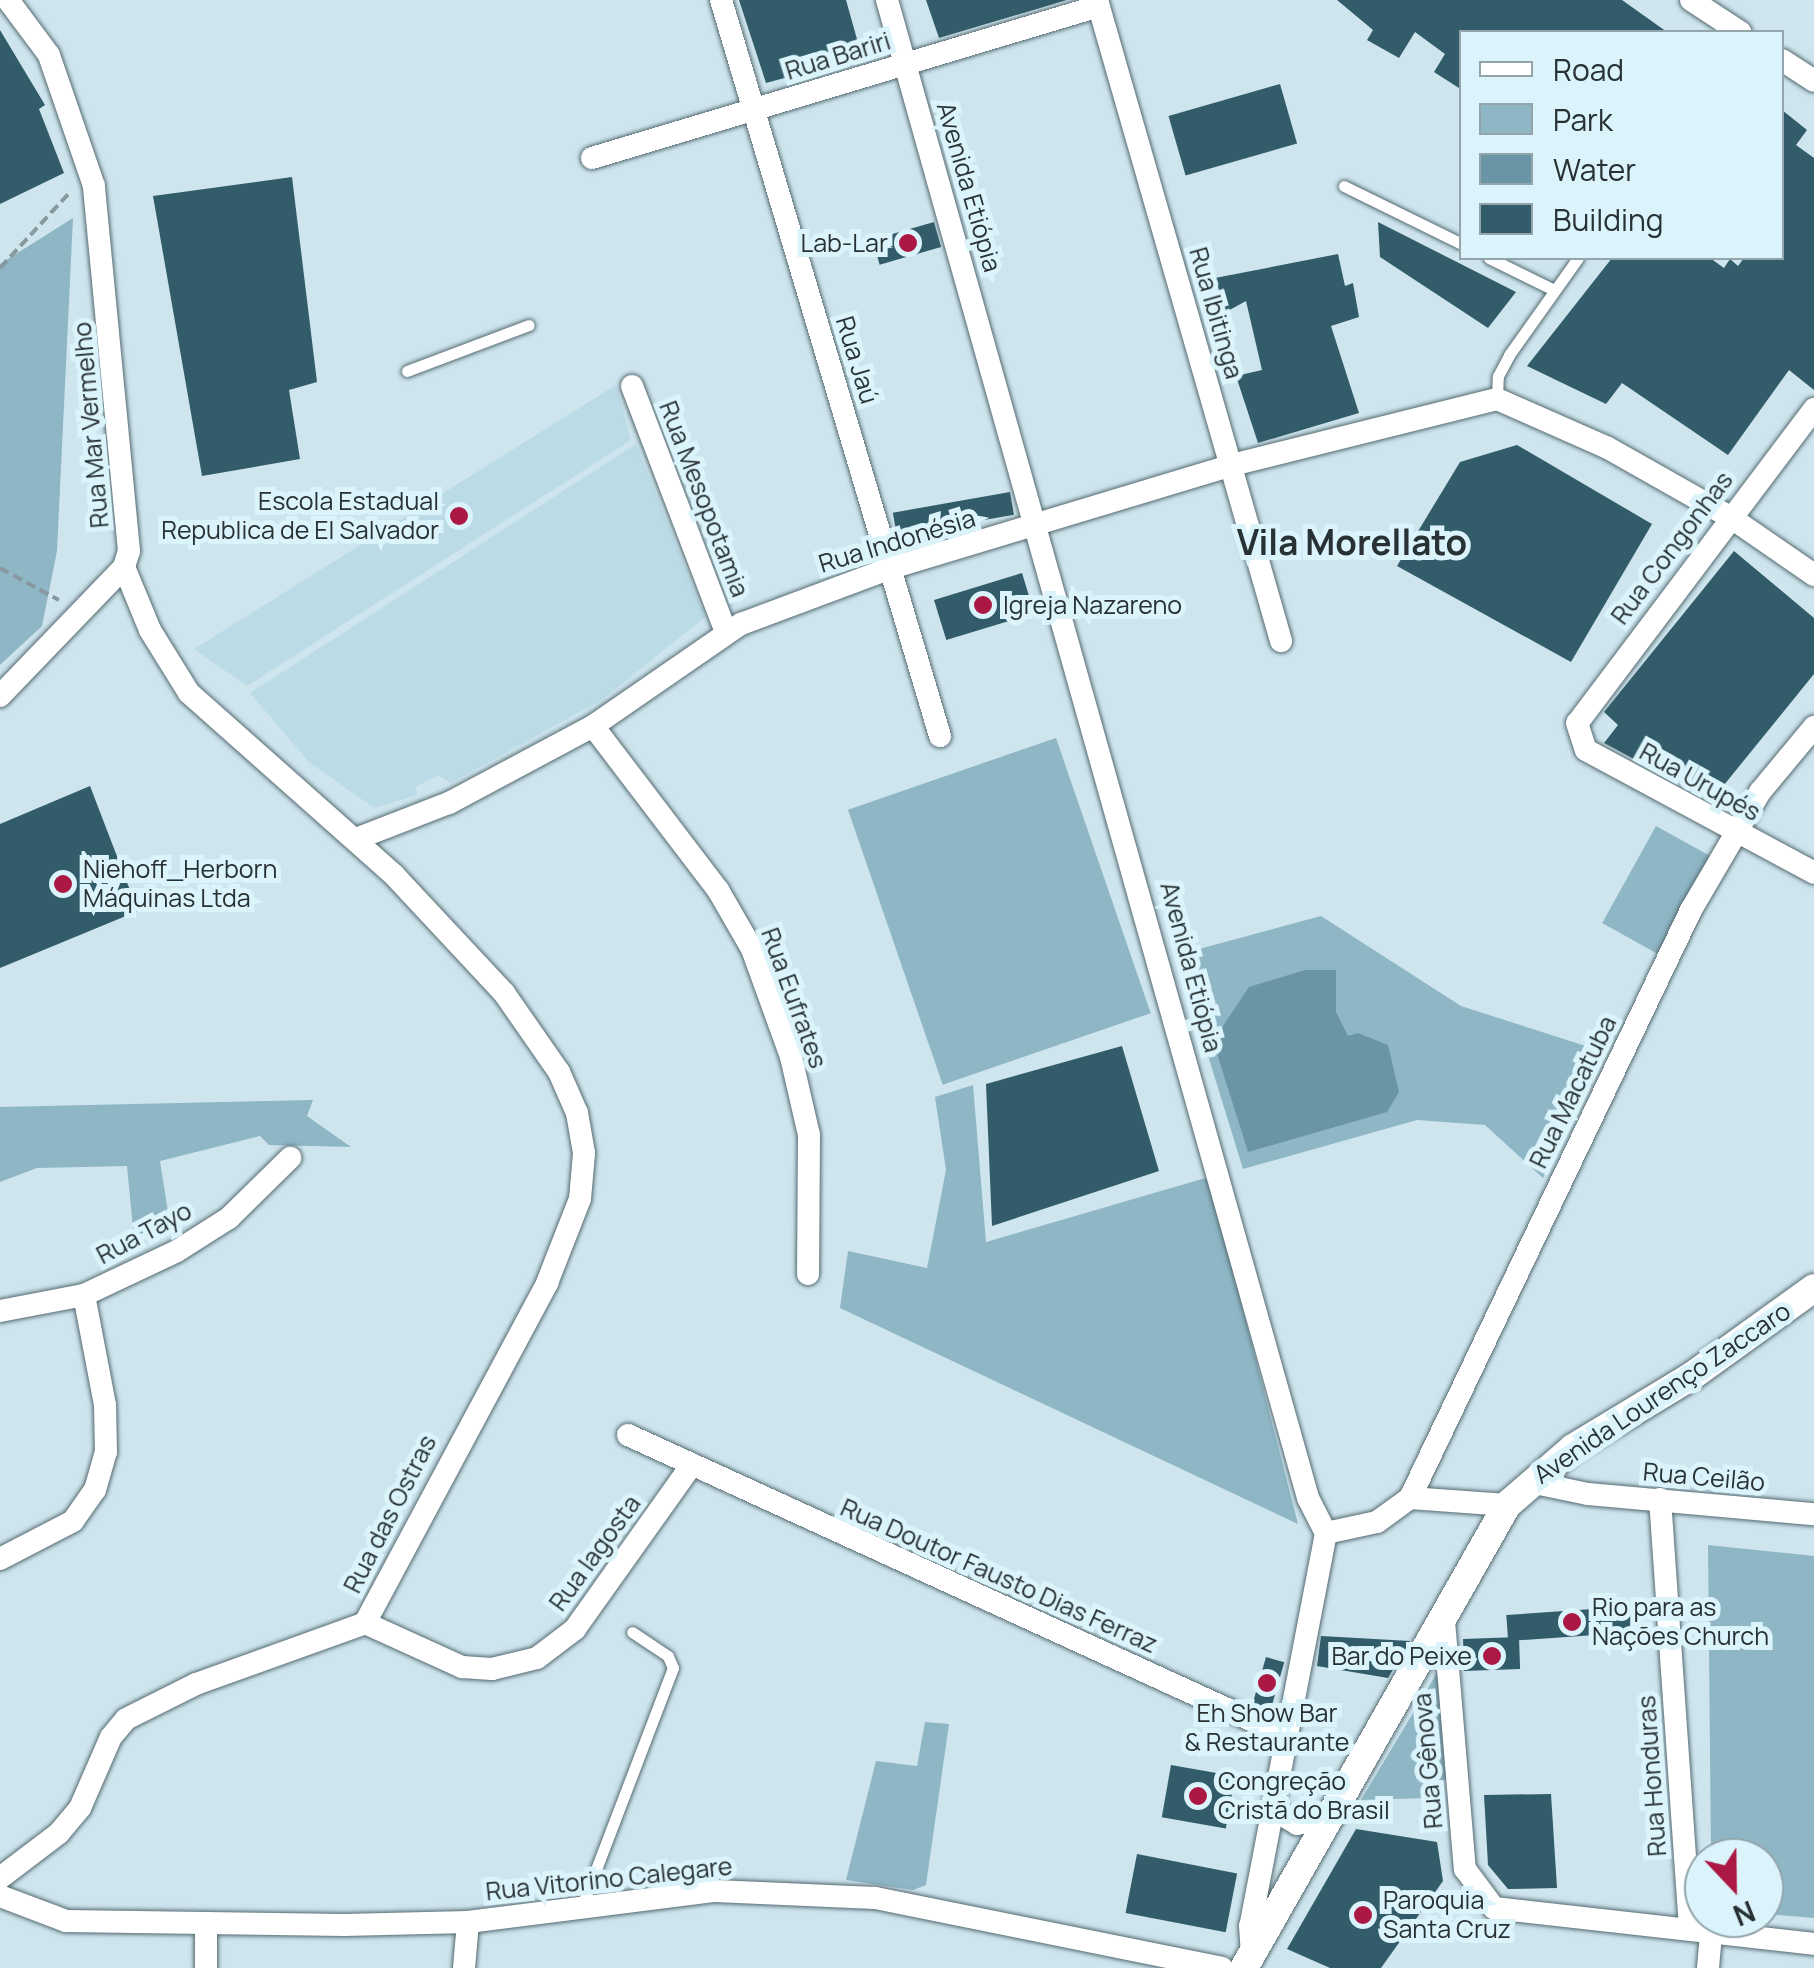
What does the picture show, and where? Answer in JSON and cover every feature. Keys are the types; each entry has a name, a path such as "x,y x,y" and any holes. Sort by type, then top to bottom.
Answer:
{"street":[{"name":"Rua Mar Vermelho","path":"8,0 49,55 89,170 101,233 128,532 124,567 168,666 189,693 356,839 533,1030 577,1113"},
{"name":"Rua Jaú","path":"720,0 940,736"},
{"name":"Avenida Etiópia","path":"887,0 1308,1498 1326,1532"},
{"path":"1691,0 1737,30"},
{"name":"Rua Bariri","path":"592,158 1098,3"},
{"name":"Rua Ibitinga","path":"1098,3 1281,641"},
{"path":"1784,61 1814,82"},
{"name":"Rua Mesopotamia","path":"632,386 726,632"},
{"path":"1497,399 1608,448 1730,518 1814,575"},
{"name":"Rua Indonésia","path":"356,839 449,803 593,726 726,632 890,568 1232,466 1497,399"},
{"name":"Rua Congonhas","path":"1577,723 1814,409"},
{"path":"0,696 124,567"},
{"name":"Rua Urupés","path":"1577,723 1586,750 1814,873"},
{"name":"Rua Eufrates","path":"593,726 718,890 752,949 791,1057 810,1136 808,1274"},
{"name":"Rua Macatuba","path":"1410,1498 1734,832 1814,727"},
{"name":"Rua das Ostras","path":"0,1878 59,1833 80,1808 110,1737 126,1719 196,1684 364,1623 546,1283 580,1199 584,1153 577,1113"},
{"name":"Rua Tayo","path":"0,1311 84,1295 177,1251 229,1218 290,1158"},
{"name":"Avenida Lourenço Zaccaro","path":"1248,1962 1507,1505 1530,1482 1814,1288"},
{"path":"0,1559 73,1521 95,1490 106,1452 105,1404 84,1295"},
{"name":"Rua Doutor Fausto Dias Ferraz","path":"628,1435 690,1467 1286,1736"},
{"name":"Rua lagosta","path":"364,1623 462,1667 492,1669 537,1658 575,1630 690,1467"},
{"name":"Rua Ceilão","path":"1530,1482 1660,1500 1814,1514"},
{"path":"1248,1962 1250,1926 1326,1532 1377,1522 1410,1498 1507,1505"},
{"name":"Rua Honduras","path":"1660,1500 1691,1838"},
{"name":"Rua Gênova","path":"1444,1621 1466,1869 1479,1892 1494,1908 1684,1928"},
{"path":"1274,1810 1297,1824 1328,1817"},
{"name":"Rua Vitorino Calegare","path":"0,1896 66,1921 206,1923 468,1922 715,1891 875,1898 1222,1968"},
{"path":"464,1968 468,1922"},
{"path":"206,1923 206,1968"},
{"name":"Rua Honduras","path":"1702,1938 1708,1968"},
{"path":"1765,1938 1814,1944"}],"lane":[{"path":"1344,186 1459,243"},
{"path":"1493,260 1554,290"},
{"path":"1497,399 1498,376 1576,260"},
{"path":"406,371 529,325"},
{"path":"582,1906 669,1688 668,1656 632,1632"}],"path":[{"path":"0,268 89,170"},
{"path":"0,568 80,612"}],"shaded area":[{"name":"Escola Estadual Republica de El Salvador","path":"616,385 631,440 247,686 194,649"},
{"path":"636,444 705,617 603,699 451,783 438,775 416,787 417,795 374,808 309,762 250,693"}],"green space":[{"path":"73,218 57,551 42,626 0,665 0,264"},
{"path":"1056,738 1151,1013 943,1085 848,810"},
{"path":"1656,826 1711,857 1657,954 1602,923"},
{"path":"1321,916 1461,1006 1592,1048 1543,1178 1485,1125 1417,1120 1243,1169 1177,955"},
{"path":"973,1085 986,1242 1209,1177 1298,1524 840,1308 848,1251 927,1268 946,1170 935,1097"},
{"path":"313,1100 307,1116 351,1147 269,1145 260,1136 160,1161 169,1218 134,1238 127,1166 37,1168 0,1182 0,1107"},
{"path":"1708,1545 1814,1556 1814,1918 1784,1916 1784,1838 1711,1838"},
{"path":"1437,1673 1447,1777 1428,1798 1361,1800"},
{"path":"925,1722 949,1724 926,1885 913,1890 846,1880 876,1761 917,1766"}],"water":[{"path":"1305,970 1336,970 1336,1012 1348,1036 1358,1033 1388,1045 1399,1092 1387,1112 1248,1152 1213,1041 1249,987"}],"building":[{"path":"739,0 846,0 862,57 766,83"},
{"path":"926,0 1067,0 939,38"},
{"path":"1337,0 1622,0 1664,30 1459,30 1459,88 1434,72 1445,54 1415,32 1399,58 1367,40 1373,30"},
{"path":"0,30 45,105 39,109 64,173 0,204"},
{"path":"1280,84 1297,144 1186,176 1168,116"},
{"path":"1784,112 1807,130 1796,145 1814,158 1814,390 1789,370 1728,455 1622,383 1606,404 1527,366 1610,260 1713,260 1724,268 1731,260 1738,266 1742,260 1784,260"},
{"path":"292,177 317,382 289,390 300,459 202,476 153,196"},
{"name":"Lab-Lar","path":"934,222 941,247 880,265 872,240"},
{"path":"1378,222 1516,292 1488,328 1380,257"},
{"path":"1338,254 1345,286 1353,283 1359,317 1331,326 1359,413 1258,443 1236,376 1262,370 1246,301 1226,312 1215,278"},
{"path":"1517,445 1652,524 1571,662 1397,566 1460,462"},
{"path":"1010,492 1014,515 897,535 893,513"},
{"path":"1734,551 1814,618 1814,674 1711,801 1662,761 1654,770 1604,743 1618,725 1604,712"},
{"name":"Igreja Nazareno","path":"1022,573 1034,613 946,640 934,600"},
{"name":"Niehoff_Herborn Máquinas Ltda","path":"90,786 138,911 0,968 0,824"},
{"path":"1122,1046 1159,1171 992,1226 986,1084"},
{"name":"Rio para as Nações Church","path":"1636,1606 1638,1632 1508,1641 1506,1615"},
{"path":"1321,1636 1410,1641 1388,1678 1317,1666"},
{"name":"Bar do Peixe","path":"1519,1637 1520,1669 1464,1671 1463,1639"},
{"name":"Eh Show Bar & Restaurante","path":"1266,1657 1284,1662 1271,1708 1253,1703"},
{"name":"Congreção Cristã do Brasil","path":"1171,1765 1235,1776 1226,1828 1162,1817"},
{"path":"1551,1794 1557,1888 1508,1889 1488,1865 1484,1795"},
{"name":"Paroquia Santa Cruz","path":"1356,1829 1437,1842 1443,1881 1381,1968 1330,1968 1287,1949"},
{"path":"1137,1854 1237,1873 1226,1932 1126,1913"}],"place":[{"name":"Lab-Lar","path":"908,243"},
{"name":"Escola Estadual Republica de El Salvador","path":"459,516"},
{"name":"Igreja Nazareno","path":"983,605"},
{"name":"Niehoff_Herborn Máquinas Ltda","path":"63,884"},
{"name":"Rio para as Nações Church","path":"1572,1622"},
{"name":"Bar do Peixe","path":"1492,1656"},
{"name":"Eh Show Bar & Restaurante","path":"1267,1683"},
{"name":"Congreção Cristã do Brasil","path":"1198,1796"},
{"name":"Paroquia Santa Cruz","path":"1363,1915"}],"district":[{"name":"Vila Morellato","path":"1352,542"}]}
